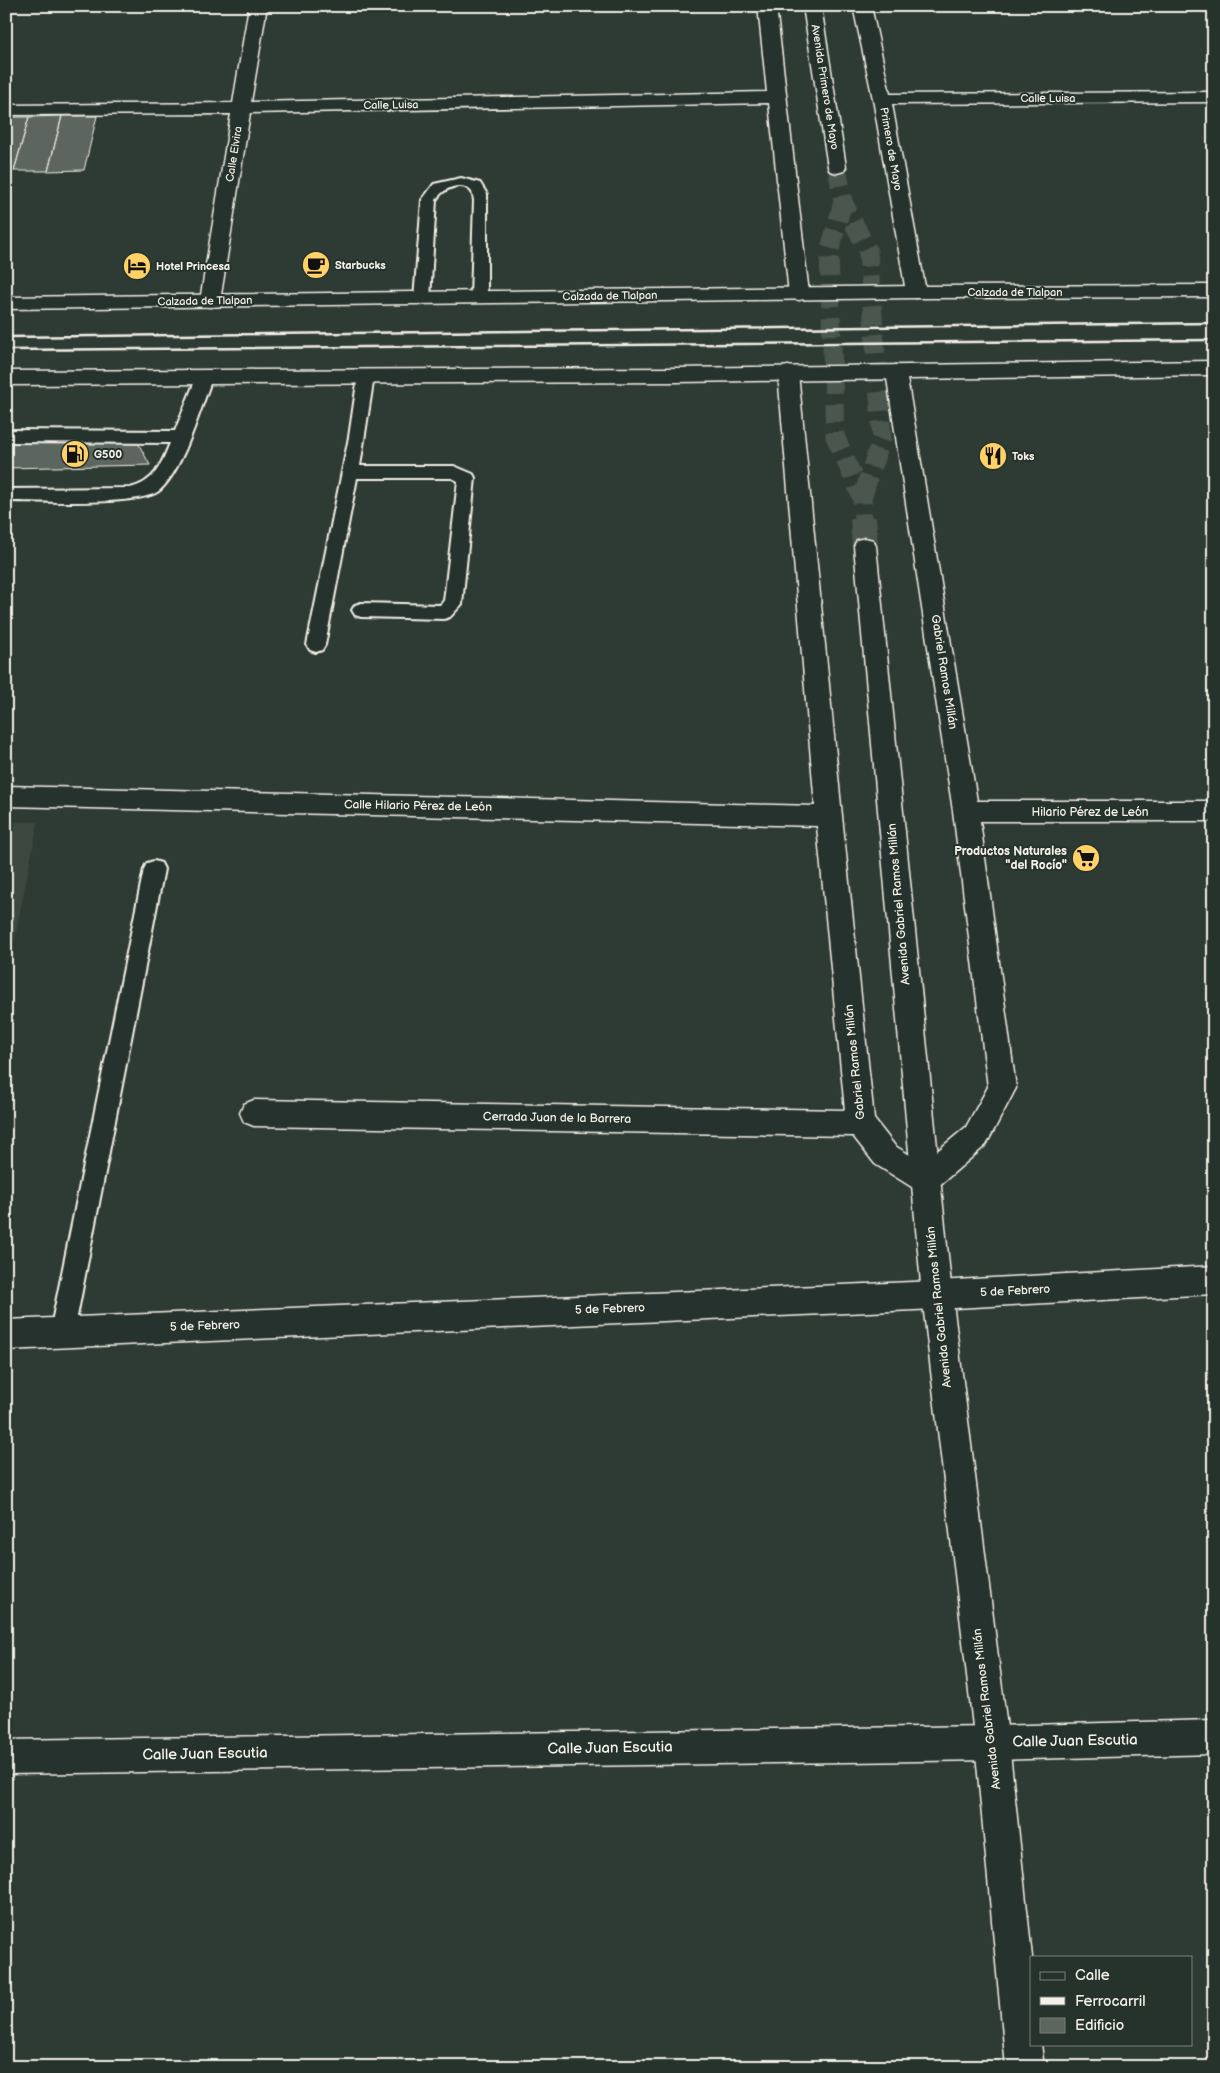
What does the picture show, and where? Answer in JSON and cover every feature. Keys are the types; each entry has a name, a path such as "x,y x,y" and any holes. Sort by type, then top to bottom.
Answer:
{"main road":[{"name":"Calle Elvira","path":"210,301 258,6"},
{"path":"767,6 799,294"},
{"name":"Avenida Primero de Mayo","path":"812,6 837,167"},
{"name":"Primero de Mayo","path":"862,6 882,99 916,292"},
{"name":"Calle Luisa","path":"6,110 241,108 776,96"},
{"name":"Calle Luisa","path":"882,99 1214,97"},
{"name":"Calzada de Tlalpan","path":"6,303 916,292 1214,291"},
{"path":"6,378 676,375 788,372 1214,368"},
{"name":"Gabriel Ramos Millán","path":"788,372 829,816 860,1123 885,1155 925,1180 976,1136 1002,1088 966,811 896,372"},
{"name":"Avenida Gabriel Ramos Millán","path":"865,546 937,1295 992,1743 1025,2067"},
{"name":"Calle Hilario Pérez de León","path":"6,796 829,816"},
{"name":"Hilario Pérez de León","path":"966,811 1214,811"},
{"name":"Cerrada Juan de la Barrera","path":"254,1113 860,1123"},
{"name":"5 de Febrero","path":"6,1335 937,1295 1214,1280"},
{"name":"Calle Juan Escutia","path":"6,1757 992,1743 1214,1737"}],"lane":[{"path":"422,298 429,200 436,190 446,184 459,182 473,184 480,190 479,298"},
{"path":"6,495 130,494 144,491 155,485 165,470 205,376"},
{"path":"316,645 350,472 366,376"},
{"path":"6,436 180,437"},
{"path":"350,472 454,472 467,478 453,604 444,612 361,610"},
{"path":"62,1332 154,869"}],"shaded area":[{"path":"6,822 38,822 6,982"}],"building":[{"path":"62,116 48,171 14,171 29,117"},
{"path":"62,116 97,116 84,170 48,171"},
{"path":"6,117 29,117 14,171 6,171"},
{"name":"G500","path":"137,441 150,465 6,468 6,443"}],"tunnel":[{"path":"837,167 843,202"},
{"path":"843,202 868,251 882,437 862,498"},
{"path":"843,202 829,253 835,436 862,498"},
{"path":"862,498 863,519"},
{"path":"863,518 865,546"}],"railway":[{"path":"6,337 1214,323"},
{"path":"6,350 1214,340"}],"place":[{"name":"Starbucks","path":"316,265"},
{"name":"Hotel Princesa","path":"137,266"},
{"name":"G500","path":"75,454"},
{"name":"Toks","path":"993,456"},
{"name":"Productos Naturales \"del Rocío\"","path":"1086,858"}]}
